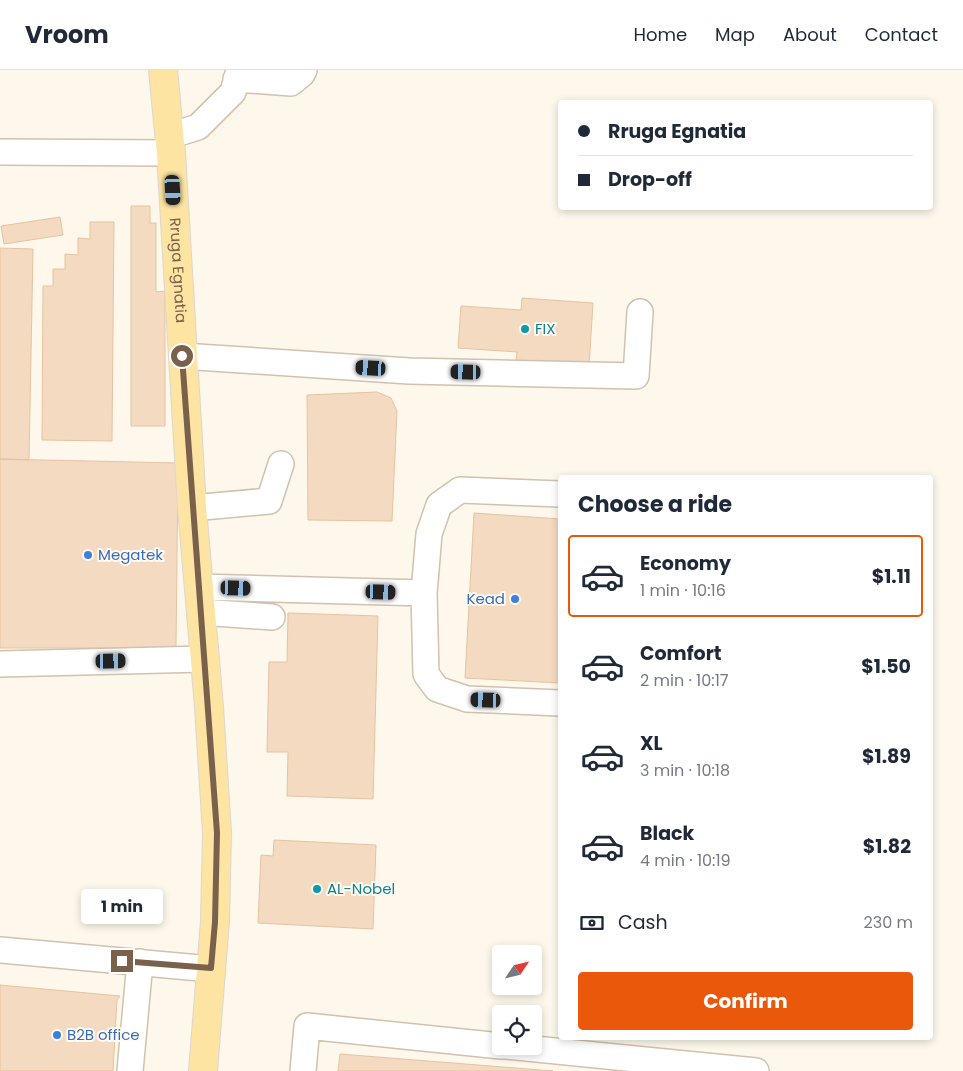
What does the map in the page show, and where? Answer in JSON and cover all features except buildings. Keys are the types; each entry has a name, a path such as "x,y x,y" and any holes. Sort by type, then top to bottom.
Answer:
{"main road":[{"name":"Rruga Egnatia","path":"162,70 170,144 192,508 217,833 215,922 203,1071"}],"lane":[{"path":"0,152 61,153 170,144 198,127 233,92 237,75 290,83 302,74 304,70"},
{"path":"182,356 409,371 636,376 640,312"},
{"path":"192,508 269,501 281,464"},
{"path":"558,494 460,490 439,505 428,534 424,593 426,674 437,689 468,700 558,703"},
{"path":"200,599 424,593"},
{"path":"200,599 272,617"},
{"path":"0,664 204,659"},
{"path":"0,950 211,968"},
{"path":"130,1071 140,962"},
{"path":"303,1071 307,1026 492,1045"},
{"path":"541,1055 569,1062 756,1071"}],"place":[{"name":"FIX","path":"525,329"},
{"name":"Megatek","path":"88,555"},
{"name":"Kead","path":"515,599"},
{"name":"AL-Nobel","path":"317,889"},
{"name":"B2B office","path":"57,1035"}],"route":[{"path":"122,961 211,968 215,922 217,833 182,356"}]}
